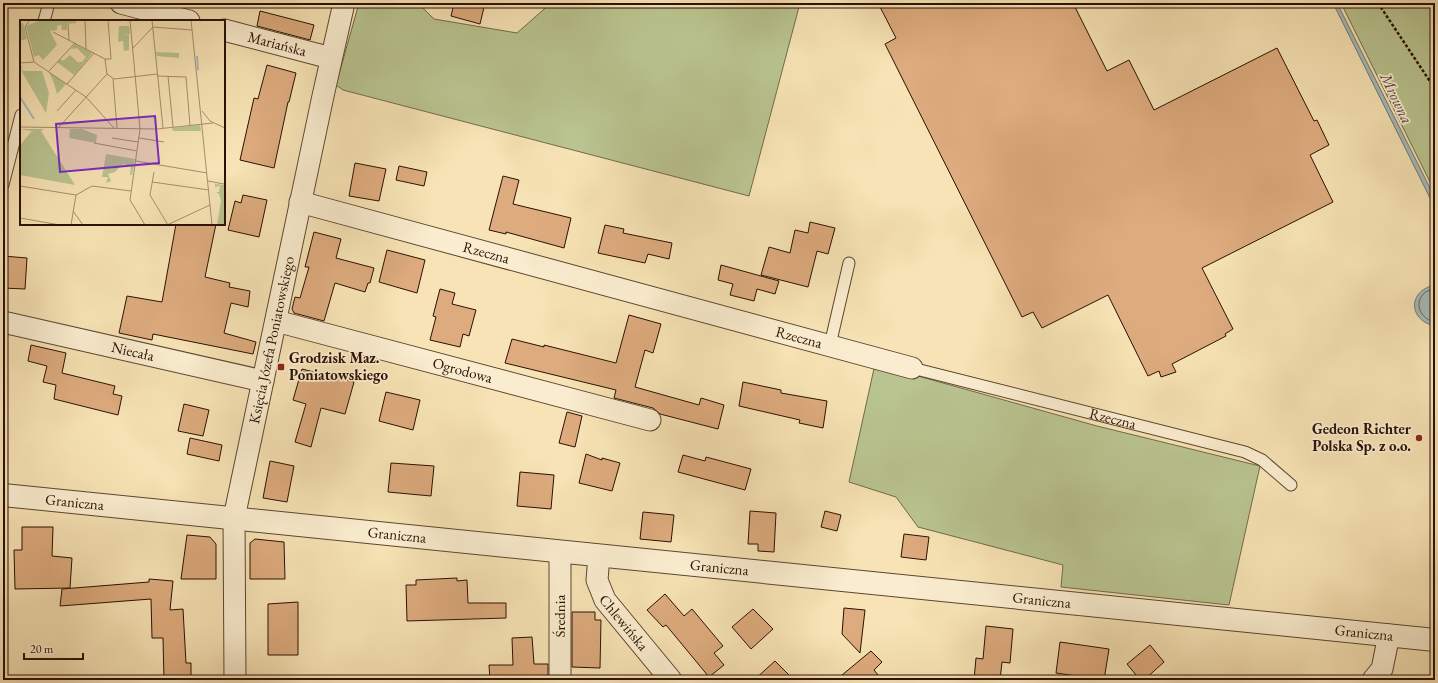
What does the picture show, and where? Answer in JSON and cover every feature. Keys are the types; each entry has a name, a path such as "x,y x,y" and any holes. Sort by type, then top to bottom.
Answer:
{"street":[{"path":"121,3 186,20"},
{"name":"Księcia Józefa Poniatowskiego","path":"235,680 234,518 300,202 344,3"},
{"name":"Mariańska","path":"225,30 331,58"},
{"name":"Rzeczna","path":"300,202 912,368"},
{"name":"Ogrodowa","path":"276,321 650,420"},
{"name":"Niecała","path":"3,322 263,381"},
{"name":"Graniczna","path":"3,494 599,556 1435,640"},
{"name":"Średnia","path":"560,552 560,680"},
{"name":"Chlewińska","path":"599,556 597,580 605,600 671,680"},
{"path":"1373,680 1382,670 1389,636"}],"lane":[{"path":"44,20 49,3"},
{"path":"4,185 20,119"},
{"path":"830,345 850,263"},
{"name":"Rzeczna","path":"912,368 1245,452 1262,460 1291,485"}],"path":[{"path":"1378,3 1435,89"}],"green space":[{"path":"359,3 418,3 434,19 517,33 551,3 800,3 749,196 343,90 336,85"},
{"path":"1341,3 1435,3 1435,192"},
{"path":"875,364 1097,426 1260,466 1229,605 1061,587 1063,565 918,527 896,497 849,482"}],"water":[{"path":"1333,3 1337,3 1435,198 1435,208"},
{"path":"1431,286 1435,286 1435,326 1420,319 1416,313 1415,307 1415,301 1418,295 1423,290"}],"building":[{"path":"454,3 485,3 480,24 451,16"},
{"path":"878,3 1073,3 1107,71 1129,60 1154,110 1277,48 1314,121 1317,120 1329,145 1310,155 1333,202 1202,268 1233,329 1225,334 1226,336 1172,364 1176,372 1161,377 1159,371 1148,376 1108,295 1042,328 1033,312 1022,317 885,44 896,38"},
{"path":"260,11 314,25 310,40 257,26"},
{"path":"267,65 296,73 288,102 274,168 240,160 254,98 258,99"},
{"path":"355,163 386,169 379,201 349,196"},
{"path":"399,166 427,172 424,186 396,180"},
{"path":"503,176 519,180 513,204 571,218 564,248 506,232 506,234 489,230"},
{"path":"243,195 267,200 259,237 228,230 235,201 241,203"},
{"path":"810,222 835,228 828,254 817,251 808,287 761,275 769,247 790,253 795,230 808,233"},
{"path":"176,225 216,225 205,277 230,283 229,287 250,291 248,307 231,303 224,333 256,342 253,354 153,334 152,340 119,333 127,296 162,302"},
{"path":"605,225 624,229 623,233 672,243 669,259 648,254 645,263 598,253"},
{"path":"314,232 341,239 336,258 374,268 370,283 368,283 365,292 335,283 324,321 294,313 292,309 295,297 300,298 309,267 305,267"},
{"path":"387,250 425,260 417,293 379,282"},
{"path":"3,256 27,258 25,289 3,288"},
{"path":"721,265 779,281 775,294 757,289 754,301 730,295 733,284 718,280"},
{"path":"440,289 455,293 452,304 476,310 469,336 463,334 460,347 430,340 436,317 433,316"},
{"path":"629,315 661,324 653,353 645,350 635,387 699,405 701,398 724,405 718,429 660,414 653,408 614,398 616,390 505,363 512,339 544,347 544,345 616,363"},
{"path":"31,345 66,353 62,373 115,386 113,394 122,396 118,415 54,399 56,385 43,382 47,366 28,361"},
{"path":"302,369 354,382 345,414 321,408 311,447 295,442 306,404 293,400"},
{"path":"743,382 781,390 781,393 827,401 823,428 799,423 800,420 739,406"},
{"path":"386,392 420,400 413,430 379,421"},
{"path":"184,404 209,410 203,436 178,431"},
{"path":"567,412 582,416 575,447 559,443"},
{"path":"190,438 222,445 219,461 187,454"},
{"path":"586,454 602,460 602,458 620,463 612,491 579,483"},
{"path":"683,455 705,461 706,457 751,469 745,490 678,472"},
{"path":"270,461 294,466 287,502 263,498"},
{"path":"391,463 434,466 431,496 388,492"},
{"path":"520,472 554,475 551,509 517,506"},
{"path":"750,511 776,513 774,552 758,551 758,544 748,544"},
{"path":"825,511 841,515 837,531 821,527"},
{"path":"643,512 674,515 671,542 640,539"},
{"path":"22,527 53,527 52,556 72,558 70,588 15,589 14,550 22,550"},
{"path":"904,534 929,537 926,560 901,557"},
{"path":"187,535 210,537 216,544 216,579 181,579"},
{"path":"255,539 284,542 285,579 250,579 250,543"},
{"path":"457,578 457,581 467,580 468,603 506,603 506,618 407,621 406,585 416,585 416,580"},
{"path":"149,579 173,581 170,610 183,609 186,663 191,663 191,680 164,680 163,638 152,638 151,599 60,606 62,589 149,582"},
{"path":"665,594 684,616 692,609 723,646 714,653 724,665 709,677 666,625 663,627 647,610"},
{"path":"298,602 298,655 268,655 268,604"},
{"path":"844,608 865,610 860,653 842,634"},
{"path":"753,609 773,629 751,649 732,627"},
{"path":"572,612 595,612 595,620 601,620 600,668 572,667"},
{"path":"986,626 1013,629 1010,663 1002,662 1000,680 974,680 976,658 983,659"},
{"path":"532,637 534,664 548,664 548,678 490,680 489,665 513,665 512,638"},
{"path":"1060,642 1109,649 1104,680 1056,673"},
{"path":"1150,645 1164,662 1144,680 1140,680 1127,664"},
{"path":"871,651 882,662 874,670 882,680 836,680"},
{"path":"775,661 794,680 754,680"}],"place":[{"name":"Grodzisk Maz. Poniatowskiego","path":"281,367"},
{"name":"Gedeon Richter Polska Sp. z o.o.","path":"1419,438"}],"water label":[{"name":"Mrowna","path":"1397,98"}]}
